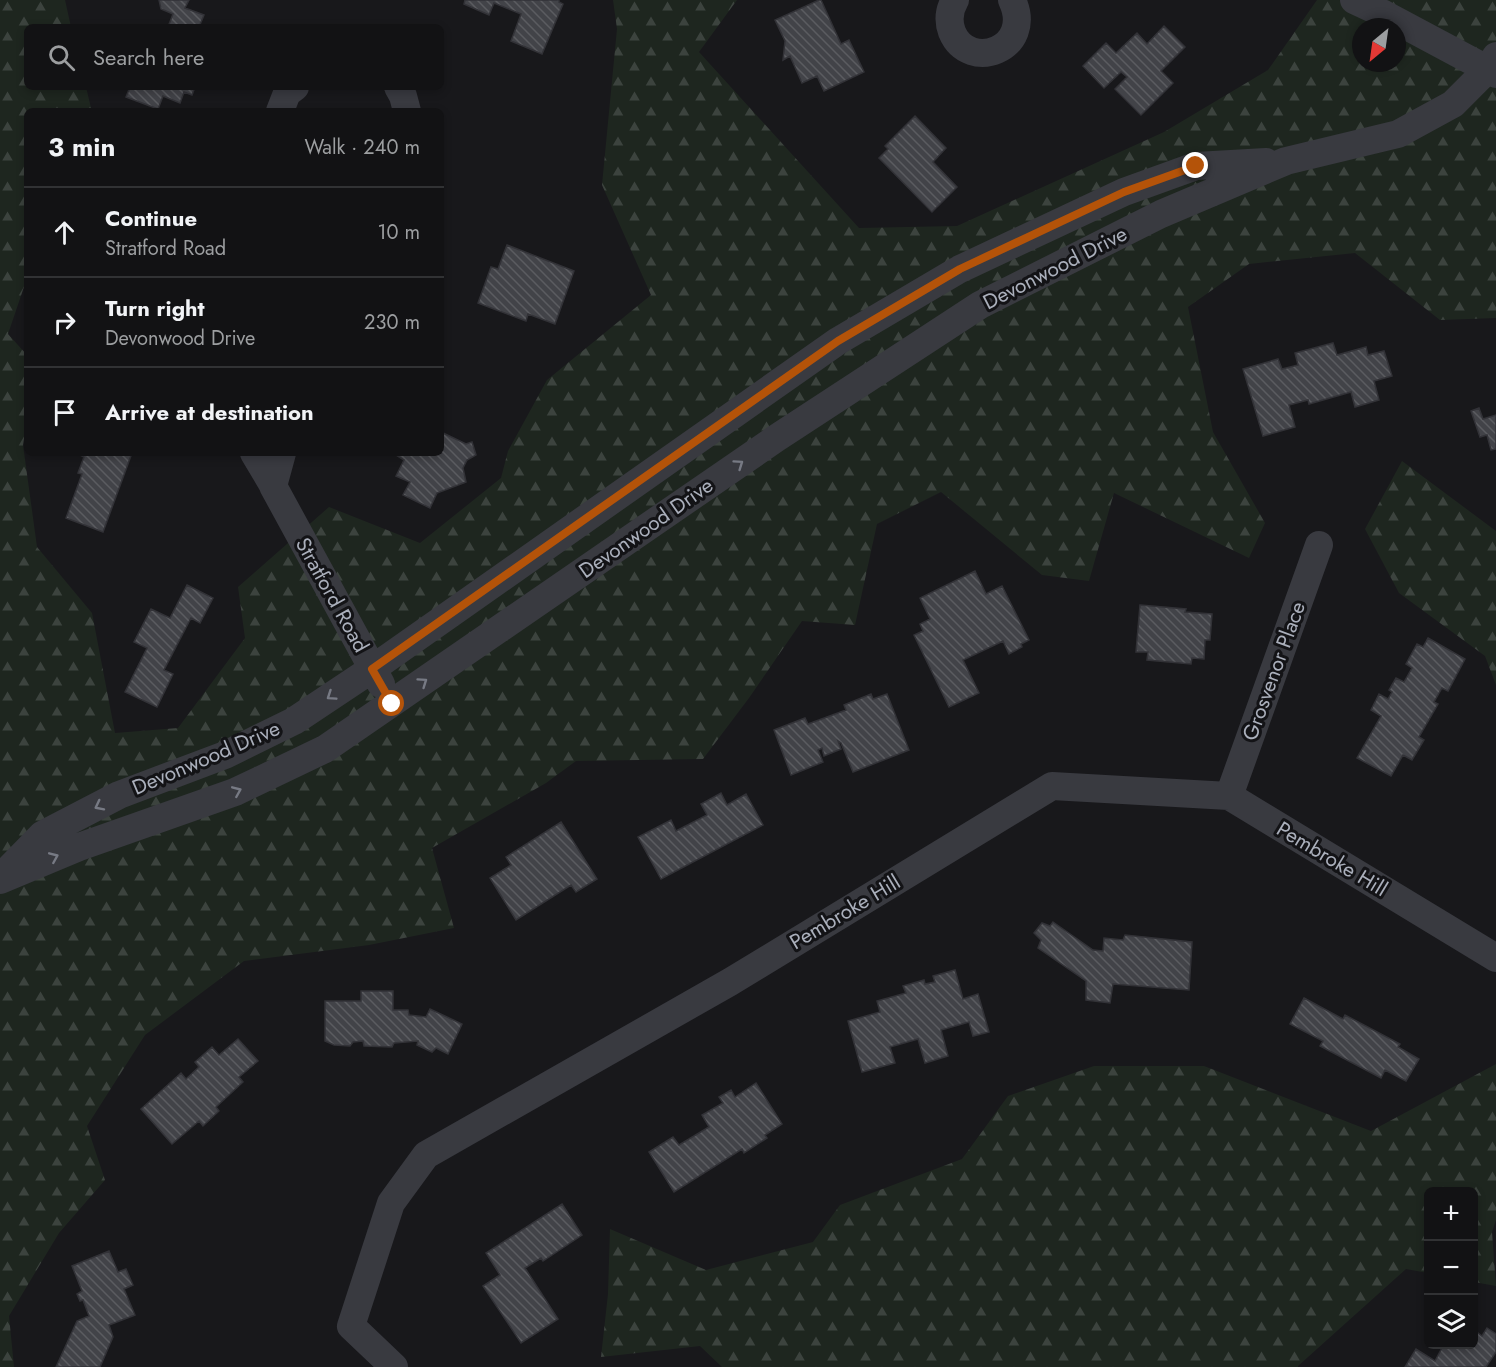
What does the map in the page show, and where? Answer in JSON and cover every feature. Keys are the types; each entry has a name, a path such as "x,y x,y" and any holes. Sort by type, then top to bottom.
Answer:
{"street":[{"path":"955,0 949,15 953,35 967,49 987,53 1005,46 1012,38 1022,3"},
{"path":"1354,0 1493,66"},
{"name":"Devonwood Drive","path":"0,879 79,847 235,792 325,750 778,436 980,306 1161,214 1286,161 1398,134 1453,104 1493,66"},
{"path":"281,108 287,93 291,90"},
{"path":"400,90 406,108"},
{"name":"Devonwood Drive","path":"0,879 42,835 119,795 225,755 294,721 372,669 838,341 960,269 1124,192 1196,166 1286,161"},
{"name":"Stratford Road","path":"256,456 392,704"},
{"path":"273,485 281,456"},
{"name":"Grosvenor Place","path":"1229,796 1319,545"},
{"name":"Pembroke Hill","path":"394,1367 351,1326 391,1203 426,1155 730,982 1052,786 1229,796 1496,958"}],"green space":[{"path":"0,0 65,0 70,24 24,24 24,90 87,90 91,108 24,108 24,287 8,334 24,352 23,445 37,547 92,613 115,733 178,728 245,638 238,587 329,507 420,543 501,478 508,451 547,380 651,295 602,185 617,29 613,0 737,0 699,52 859,228 957,226 1164,132 1268,70 1317,0 1496,0 1496,318 1440,320 1355,253 1249,264 1188,307 1213,432 1265,523 1249,558 1114,493 1089,581 1042,575 941,492 877,524 855,625 802,621 749,698 703,759 576,761 546,783 432,848 454,928 369,945 244,961 145,1035 87,1126 105,1180 59,1233 9,1316 14,1367 0,1367"},
{"path":"1402,461 1496,531 1496,685 1485,656 1399,593 1365,529"},
{"path":"1496,1064 1496,1220 1492,1232 1496,1286 1478,1283 1478,1187 1424,1187 1424,1272 1406,1269 1298,1367 722,1367 700,1346 601,1357 608,1294 610,1229 706,1270 813,1242 840,1205 962,1159 1008,1096 1094,1066 1204,1066 1371,1131"}],"building":[{"path":"159,0 189,0 185,8 204,15 200,24 169,24 173,14 161,9"},
{"path":"465,0 559,0 563,4 542,54 511,41 521,14 494,3 489,15 464,4"},
{"path":"819,0 841,44 849,40 864,72 824,91 817,76 802,83 790,56 783,60 785,41 775,20"},
{"path":"1164,26 1185,47 1161,71 1173,83 1141,115 1115,89 1127,77 1121,72 1104,88 1083,66 1106,43 1116,53 1137,33 1147,44"},
{"path":"129,90 194,90 192,95 184,92 180,103 163,96 158,108 126,97"},
{"path":"915,116 946,148 933,162 957,187 932,212 879,158 888,149 885,146"},
{"path":"507,245 574,271 555,324 528,314 526,321 478,303 491,267 498,269"},
{"path":"1333,343 1337,355 1366,347 1368,355 1384,351 1392,376 1374,381 1379,400 1355,407 1351,392 1309,404 1308,400 1289,405 1295,427 1263,436 1243,369 1278,359 1282,369 1298,365 1295,353"},
{"path":"1479,408 1483,419 1496,415 1496,449 1491,450 1487,435 1480,437 1471,411"},
{"path":"444,433 466,444 472,442 476,455 467,460 463,468 466,482 437,493 430,508 403,495 410,482 396,476 404,460 398,456 444,456"},
{"path":"82,456 131,456 103,532 66,518 82,474 78,473 84,457"},
{"path":"975,571 986,594 1002,586 1029,640 1009,654 1003,641 963,660 979,693 949,707 914,635 923,631 920,624 930,619 920,598"},
{"path":"187,585 213,598 200,623 191,618 164,670 173,674 157,707 125,692 147,648 134,642 151,609 170,618"},
{"path":"1140,605 1212,614 1210,640 1205,640 1204,659 1192,658 1191,664 1147,660 1148,652 1136,652"},
{"path":"1428,638 1465,659 1448,691 1442,688 1434,702 1438,704 1419,737 1424,740 1412,760 1403,755 1391,776 1357,758 1381,716 1371,710 1379,694 1388,699 1392,692 1389,690 1396,678 1404,682 1412,668 1406,664 1417,644 1423,647"},
{"path":"871,694 873,699 887,694 909,750 853,772 841,743 838,741 841,749 824,756 822,748 818,750 823,762 791,775 774,730 805,718 808,724 846,710 844,705"},
{"path":"721,793 727,805 746,794 763,825 661,879 638,837 671,820 676,831 707,815 701,804"},
{"path":"561,822 597,879 576,892 571,885 516,920 490,878 511,865 506,857"},
{"path":"1053,922 1093,950 1103,951 1104,938 1123,940 1125,935 1192,942 1189,990 1113,984 1110,1003 1086,1000 1086,981 1038,948 1041,940 1034,933 1042,923 1050,926"},
{"path":"955,970 963,999 978,994 989,1032 973,1036 969,1022 941,1030 948,1056 925,1063 918,1039 890,1047 895,1063 862,1072 848,1021 880,1012 877,1001 906,993 903,986 924,980 925,984 935,982 933,976"},
{"path":"361,991 393,991 393,1010 408,1010 409,1015 426,1017 430,1009 462,1024 448,1054 436,1048 432,1052 417,1045 418,1041 394,1043 392,1047 364,1046 363,1041 353,1042 350,1046 334,1045 325,1041 325,1001 361,1001"},
{"path":"1304,998 1343,1019 1345,1015 1400,1044 1398,1047 1419,1059 1406,1081 1385,1070 1381,1078 1320,1046 1323,1041 1290,1024"},
{"path":"238,1039 258,1061 239,1077 243,1082 216,1107 219,1111 203,1126 199,1121 172,1144 141,1109 181,1073 186,1079 199,1067 195,1062 212,1047 219,1055"},
{"path":"756,1083 782,1124 765,1135 767,1138 744,1153 742,1149 674,1192 649,1152 673,1137 679,1145 709,1127 702,1115 723,1103 719,1097 731,1090 735,1097"},
{"path":"562,1204 582,1235 543,1261 541,1258 525,1268 558,1319 521,1343 483,1286 500,1275 486,1253"},
{"path":"109,1251 118,1272 126,1269 133,1285 124,1289 135,1315 109,1325 113,1337 100,1367 56,1367 77,1321 89,1316 83,1300 80,1301 77,1294 82,1291 72,1266"},
{"path":"1487,1328 1496,1334 1496,1352 1486,1367 1405,1367 1416,1349 1435,1361 1441,1349 1478,1349 1478,1333 1482,1336"}],"route":[{"path":"392,704 372,669 838,341 960,269 1124,192 1196,166"}]}
